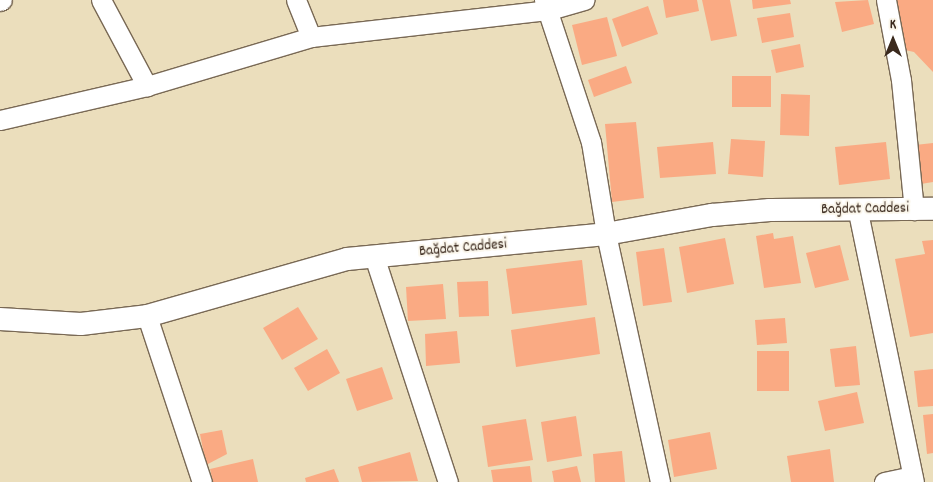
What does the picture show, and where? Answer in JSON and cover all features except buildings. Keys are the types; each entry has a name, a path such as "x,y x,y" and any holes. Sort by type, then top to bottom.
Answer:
{"street":[{"path":"101,0 147,86"},
{"path":"296,0 311,37"},
{"path":"0,120 147,86 311,37 585,0"},
{"path":"886,0 924,209"},
{"path":"546,5 592,142 606,234 660,482"},
{"name":"Bağdat Caddesi","path":"0,319 81,324 147,316 312,268 374,256 606,234 770,210 858,212 924,209"},
{"path":"858,212 913,479 884,482"},
{"path":"374,256 448,482"},
{"path":"147,316 202,482"}]}
